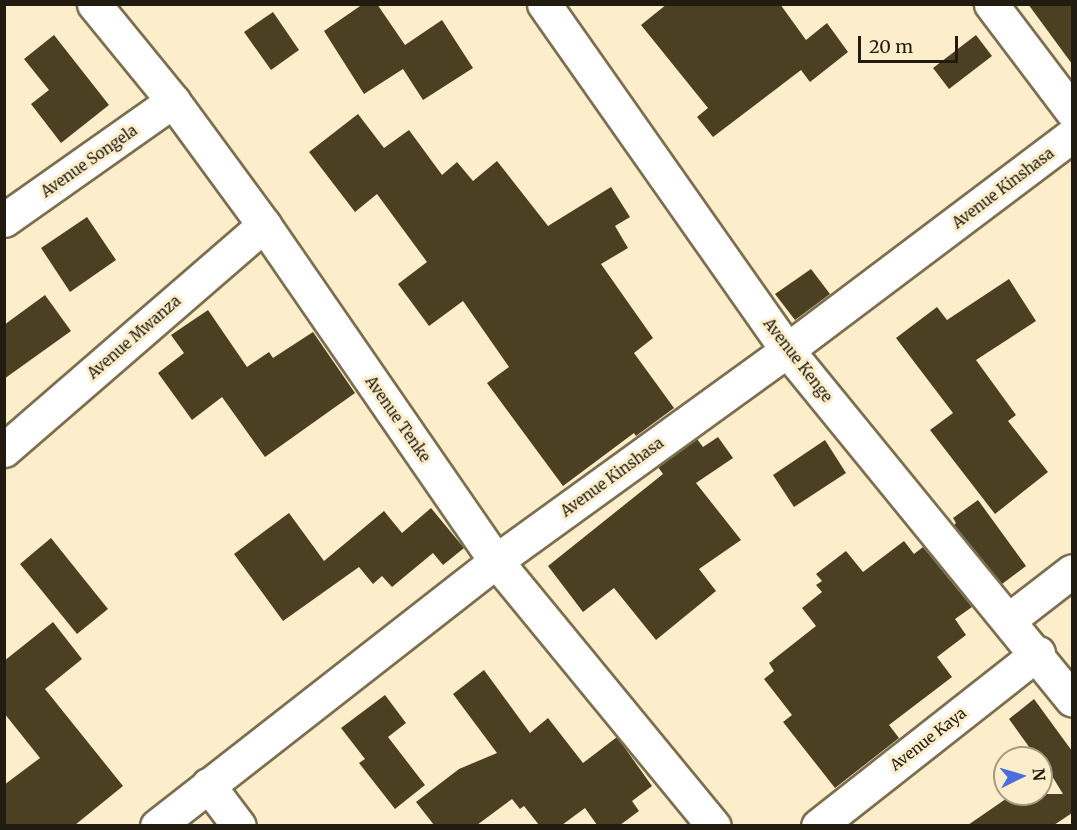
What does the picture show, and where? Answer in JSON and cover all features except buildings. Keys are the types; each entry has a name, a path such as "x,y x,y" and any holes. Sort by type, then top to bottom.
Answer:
{"street":[{"name":"Avenue Tenke","path":"94,4 173,101 264,225 496,561 714,825"},
{"name":"Avenue Kenge","path":"544,4 787,350 1038,653 1072,700"},
{"path":"991,4 1072,111"},
{"name":"Avenue Songela","path":"4,220 173,101"},
{"name":"Avenue Kinshasa","path":"157,825 496,561 787,350 1072,135"},
{"name":"Avenue Mwanza","path":"4,450 264,225"},
{"path":"1010,619 1072,571"},
{"name":"Avenue Kaya","path":"818,825 1038,653"},
{"path":"208,785 239,825"}]}
